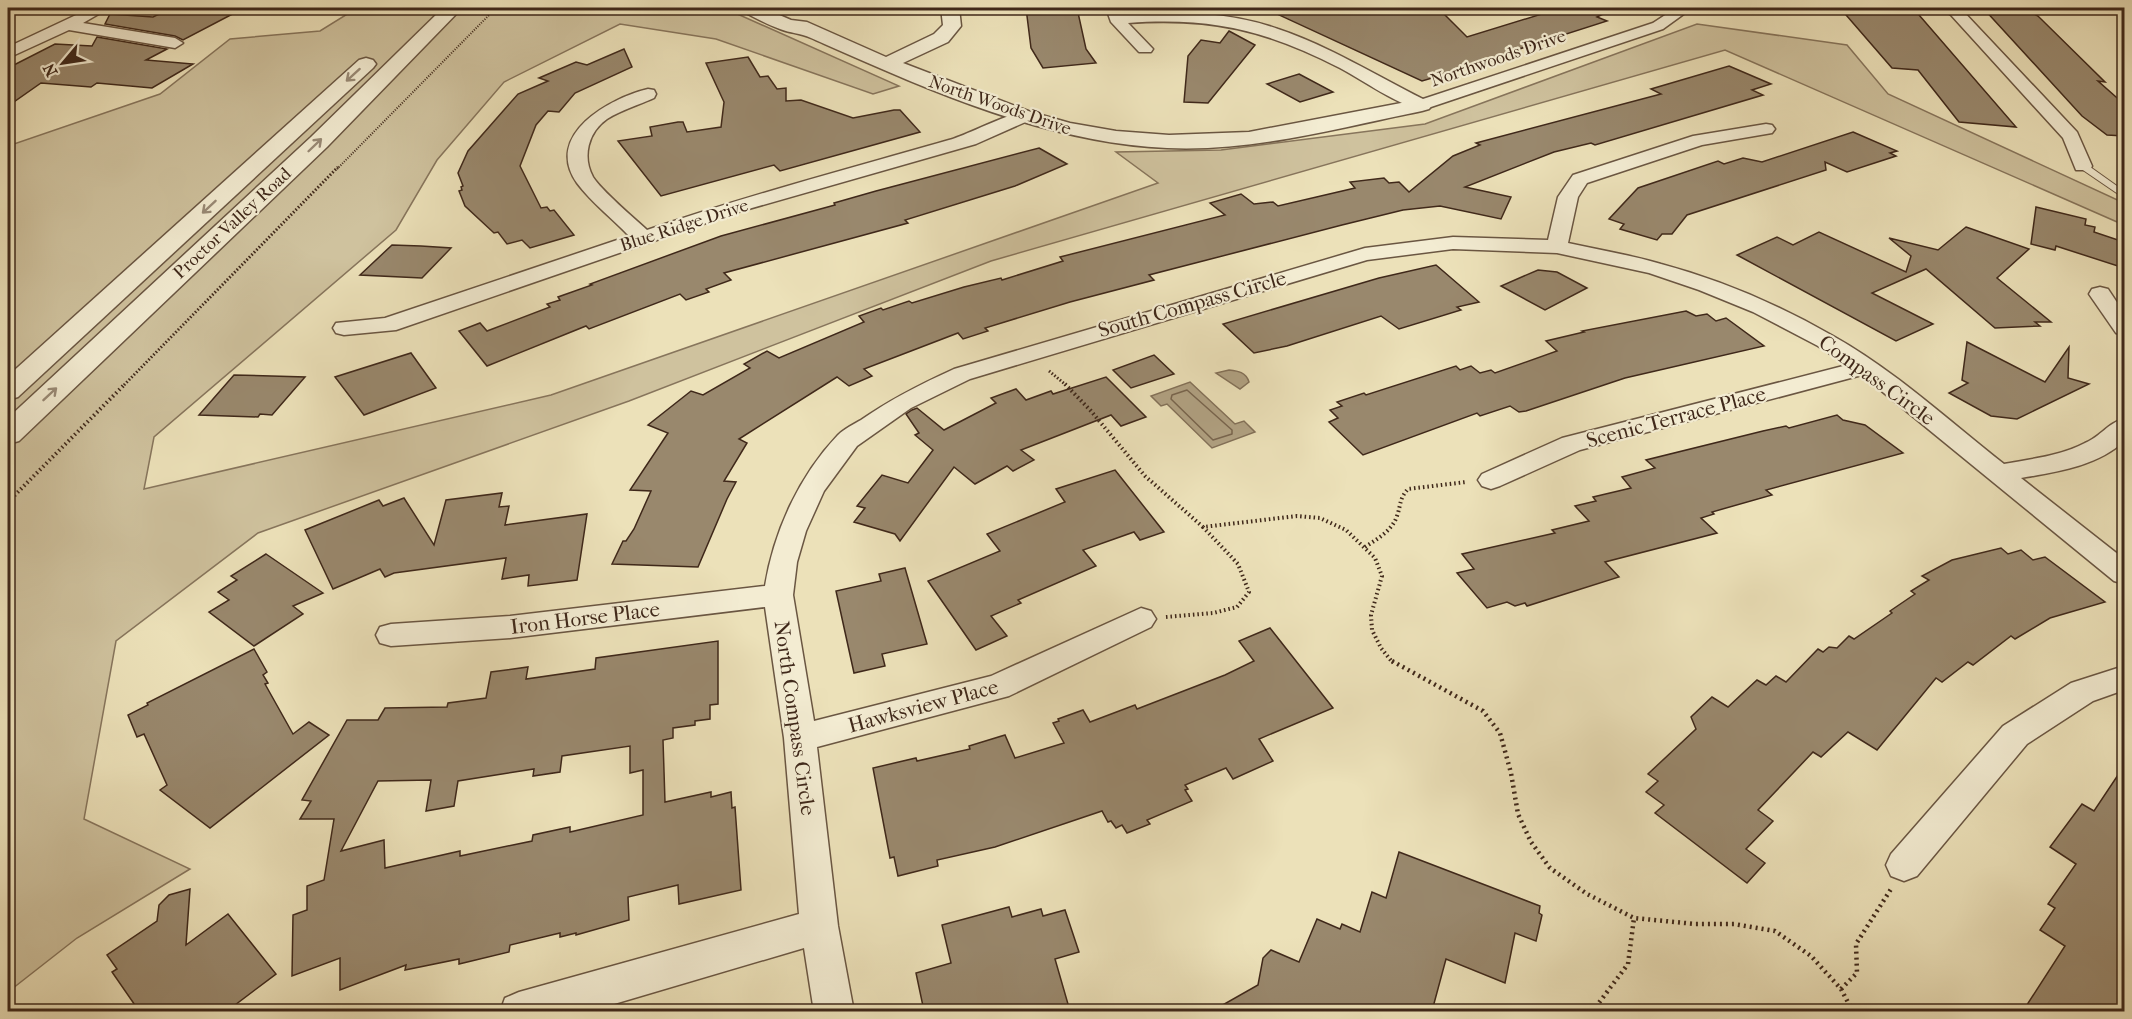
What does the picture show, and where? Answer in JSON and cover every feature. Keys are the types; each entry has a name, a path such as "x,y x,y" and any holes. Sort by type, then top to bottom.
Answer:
{"street":[{"path":"8,53 102,8"},
{"name":"Proctor Valley Road","path":"8,391 427,8"},
{"name":"Proctor Valley Road","path":"8,434 310,150 453,8"},
{"name":"North Woods Drive","path":"750,8 788,26 800,26 886,64 1024,116 1090,134 1142,141 1196,142 1274,135 1422,105"},
{"name":"North Woods Drive","path":"776,8 798,21 800,26"},
{"path":"886,64 941,38 952,26 950,8"},
{"name":"Northwoods Drive","path":"1422,105 1658,26 1678,15 1685,8"},
{"path":"1948,8 1956,12 2071,136 2083,166"},
{"path":"1114,13 1188,17 1254,27 1280,35 1422,105"},
{"path":"1114,13 1145,49"},
{"path":"68,25 175,43"},
{"path":"643,238 585,180 578,160 581,138 593,122 648,94"},
{"name":"Blue Ridge Drive","path":"344,328 388,325 731,208 970,140 1024,116"},
{"path":"1557,247 1568,197 1580,179 1699,140 1766,129"},
{"name":"South Compass Circle","path":"848,440 902,403 962,374 1365,254 1453,243 1557,247"},
{"name":"Compass Circle","path":"1557,247 1622,259 1707,285 1800,327 1866,367 2124,573"},
{"path":"2100,294 2124,328"},
{"name":"Scenic Terrace Place","path":"1491,480 1570,444 1866,367"},
{"path":"2001,473 2084,456 2104,444 2124,427"},
{"name":"North Compass Circle","path":"834,1011 819,926 800,738 778,595 783,562 792,531 805,502 832,459 848,440"},
{"name":"Iron Horse Place","path":"392,635 510,627 778,595"},
{"name":"Hawksview Place","path":"800,738 998,687 1141,619"},
{"path":"1904,865 2015,735 2082,693 2124,678"},
{"path":"519,1011 819,926"}],"lane":[{"path":"2083,166 2124,195"}],"path":[{"path":"8,502 496,8"},
{"path":"1046,369 1059,378 1096,417 1130,458 1175,505 1203,526 1234,555 1246,576 1249,592 1237,607 1213,613 1141,619"},
{"path":"1365,547 1385,534 1397,517 1400,498 1408,489 1491,480"},
{"path":"1203,526 1297,516 1320,518 1346,530 1375,558 1382,576 1371,615 1372,630 1381,648 1394,664 1461,697 1483,711 1500,733 1511,773 1518,814 1531,842 1550,868 1587,894 1634,918 1695,924 1734,924 1776,931 1811,956 1840,989 1852,1011"},
{"path":"1840,989 1857,973 1856,944 1875,917 1904,865"},
{"path":"1592,1011 1606,996 1628,964 1634,918"}],"shaded area":[{"path":"357,8 724,8 899,86 873,94 716,39 620,24 504,82 437,160 396,230 154,437 144,489 551,395 1158,183 1116,152 1221,150 1425,124 1697,24 1847,45 1888,94 2124,203 2124,225 1725,50 991,261 629,401 258,533 116,641 84,819 190,869 77,938 8,992 8,146 160,94 230,39 320,31"}],"water":[{"path":"1229,370 1244,374 1249,382 1240,389 1216,373"},
{"path":"1190,382 1235,424 1244,421 1255,432 1212,448 1167,404 1161,406 1151,396"}],"building":[{"path":"172,8 244,8 183,40 175,36 105,24 110,14 153,17"},
{"path":"1026,8 1077,8 1086,49 1096,63 1043,68 1031,48"},
{"path":"1264,8 1438,8 1467,37 1561,8 1615,8 1597,17 1607,21 1510,52 1514,54 1422,81"},
{"path":"1840,8 1913,8 2016,127 1959,122 1918,70 1892,68"},
{"path":"1983,8 2023,8 2038,16 2105,82 2098,81 2124,104 2124,136 2107,135 2082,116"},
{"path":"1229,31 1255,45 1208,103 1184,102 1188,56 1201,40 1220,43"},
{"path":"97,37 167,49 146,60 193,64 152,88 97,83 91,87 41,83 8,106 8,68 55,44 92,46"},
{"path":"624,49 632,67 575,93 559,112 548,111 536,125 520,166 541,208 547,207 550,211 554,210 574,235 530,248 522,240 507,244 498,232 494,233 465,206 459,191 463,186 458,173 468,151 518,94 548,81 539,78 576,62 587,65"},
{"path":"748,57 760,77 768,76 777,89 786,88 786,101 801,100 853,118 900,110 920,132 780,171 774,165 661,196 618,141 652,136 650,127 678,122 683,122 687,132 721,127 724,102 706,63"},
{"path":"1729,66 1771,84 1752,90 1763,95 1595,145 1591,143 1554,152 1465,187 1511,197 1501,219 1440,206 1403,210 1149,275 1154,280 985,328 988,331 963,339 958,333 864,369 872,376 849,386 837,377 739,439 747,443 724,481 736,482 698,567 612,564 623,541 626,541 634,529 651,491 630,490 668,433 648,425 691,391 703,395 750,368 744,364 767,351 779,358 864,322 859,316 881,308 883,310 964,287 1001,278 1002,280 1063,261 1060,257 1225,215 1210,203 1241,194 1254,204 1273,202 1278,206 1355,188 1350,182 1384,178 1389,183 1399,182 1409,192 1453,156 1480,145 1476,143 1661,94 1651,89"},
{"path":"1299,74 1333,92 1300,102 1267,84"},
{"path":"1853,132 1897,151 1890,153 1896,156 1847,172 1825,162 1826,170 1687,215 1672,234 1662,234 1657,240 1620,229 1624,224 1609,219 1638,188 1718,161 1724,164 1743,158 1762,162"},
{"path":"1039,148 1067,164 1015,186 905,220 908,223 724,273 731,280 706,289 709,292 686,300 680,294 589,329 586,326 487,366 459,331 480,323 487,331 550,307 547,304 560,300 558,297 592,285 590,284 721,236 835,205 834,203 876,191"},
{"path":"2036,207 2086,219 2085,225 2095,227 2094,232 2124,242 2124,268 2056,246 2055,250 2031,244"},
{"path":"1966,227 2029,249 1997,278 2051,322 2035,322 2040,326 1995,328 1926,269 1872,293 1933,324 1896,341 1737,255 1777,237 1793,245 1819,232 1906,272 1911,256 1889,238 1938,250"},
{"path":"392,245 451,248 422,278 360,275"},
{"path":"1436,265 1479,302 1457,307 1461,310 1399,329 1381,316 1287,346 1254,353 1223,324 1379,278"},
{"path":"1538,270 1557,272 1587,288 1545,310 1501,286"},
{"path":"1686,311 1696,316 1707,314 1716,321 1726,318 1764,346 1625,378 1526,411 1519,412 1510,406 1480,416 1477,413 1363,455 1329,422 1338,418 1330,410 1342,406 1337,402 1364,393 1366,395 1456,366 1460,370 1471,366 1480,373 1491,370 1495,373 1557,351 1546,341 1584,332 1582,331"},
{"path":"1967,342 2045,382 2069,347 2068,378 2089,384 2017,419 1991,416 1949,393 1968,383 1962,380"},
{"path":"411,353 436,388 364,415 335,377"},
{"path":"1154,355 1174,374 1131,388 1113,370"},
{"path":"234,375 305,377 272,415 260,414 258,417 199,415"},
{"path":"1106,377 1146,417 1121,426 1111,415 1021,450 1034,460 1013,471 1007,466 975,484 954,467 900,541 895,534 854,522 865,508 857,506 882,475 908,483 933,450 915,435 919,433 906,414 912,410 917,408 944,430 996,403 991,398 1016,389 1026,400"},
{"path":"1837,415 1843,420 1865,425 1903,453 1766,490 1772,495 1712,512 1714,514 1701,518 1717,533 1605,562 1619,577 1527,606 1525,603 1515,606 1507,602 1487,608 1457,573 1474,569 1462,554 1555,533 1552,530 1589,521 1575,506 1596,501 1593,497 1631,488 1622,477 1655,468 1646,460"},
{"path":"1115,470 1164,532 1140,540 1134,532 1083,550 1096,566 1018,600 1021,603 991,616 1007,636 976,650 928,581 1000,551 987,534 1065,502 1056,489"},
{"path":"502,493 499,507 509,506 505,525 587,514 577,580 528,586 529,575 502,579 506,558 394,573 385,577 380,569 333,589 305,530 379,500 383,506 404,498 434,545 446,500"},
{"path":"2001,548 2008,554 2021,550 2033,560 2045,557 2105,602 2050,618 2015,639 2011,636 1973,665 1968,662 1942,682 1936,678 1877,750 1848,732 1821,757 1813,752 1758,810 1773,821 1746,849 1765,863 1747,883 1655,813 1664,805 1646,792 1658,781 1648,774 1696,729 1691,717 1712,697 1728,707 1757,680 1766,685 1776,676 1786,682 1818,649 1823,652 1829,647 1837,648 1849,636 1854,639 1892,613 1890,611 1915,594 1911,591 1929,580 1922,576 1952,560"},
{"path":"266,554 323,593 293,606 303,614 254,646 209,612 229,600 218,592 237,580 231,576"},
{"path":"905,568 927,644 882,654 885,666 854,673 836,591 881,581 879,574"},
{"path":"1270,628 1333,708 1259,739 1273,761 1233,779 1226,768 1185,785 1188,789 1185,790 1192,801 1147,820 1150,824 1127,833 1122,825 1116,828 1111,821 1108,822 1102,811 995,847 937,860 938,866 898,876 894,857 890,858 873,768 970,749 969,746 1005,735 1015,758 1064,743 1053,723 1059,721 1058,719 1083,710 1090,722 1135,705 1137,709 1225,675 1254,661 1239,641"},
{"path":"718,641 718,704 710,705 710,719 695,721 695,725 673,728 673,738 663,740 665,802 711,792 711,797 731,792 732,808 735,807 741,890 679,904 678,885 628,897 629,920 576,935 576,933 560,937 560,933 510,945 509,952 459,964 459,959 405,970 406,965 340,990 340,958 292,976 293,915 307,910 307,886 324,880 334,819 300,819 311,801 302,800 347,720 378,720 385,708 447,707 448,703 486,698 491,672 528,667 526,679 595,669 596,658","holes":["630,746 630,773 643,770 643,815 570,832 570,827 533,835 532,841 460,856 460,851 385,868 384,840 341,851 378,781 431,780 426,811 454,806 458,781 534,769 533,776 560,772 562,756"]},
{"path":"254,649 267,672 263,675 268,683 265,684 293,734 309,722 329,735 210,828 160,790 167,785 144,734 137,737 128,715 148,705 147,703"},
{"path":"2124,766 2124,1011 2023,1011 2065,946 2040,930 2055,908 2048,904 2076,864 2050,847 2082,804 2094,811"},
{"path":"1399,852 1540,906 1539,913 1542,915 1536,941 1515,933 1505,983 1446,959 1432,1011 1212,1011 1258,985 1263,958 1271,950 1299,962 1317,919 1340,929 1342,924 1360,932 1372,892 1386,898"},
{"path":"190,889 186,945 228,914 276,974 227,1011 139,1011 112,972 117,969 107,955 157,921 159,905 169,895"},
{"path":"1009,907 1012,917 1041,909 1043,916 1065,910 1079,952 1055,959 1070,1011 924,1011 916,973 951,963 942,925"}]}
